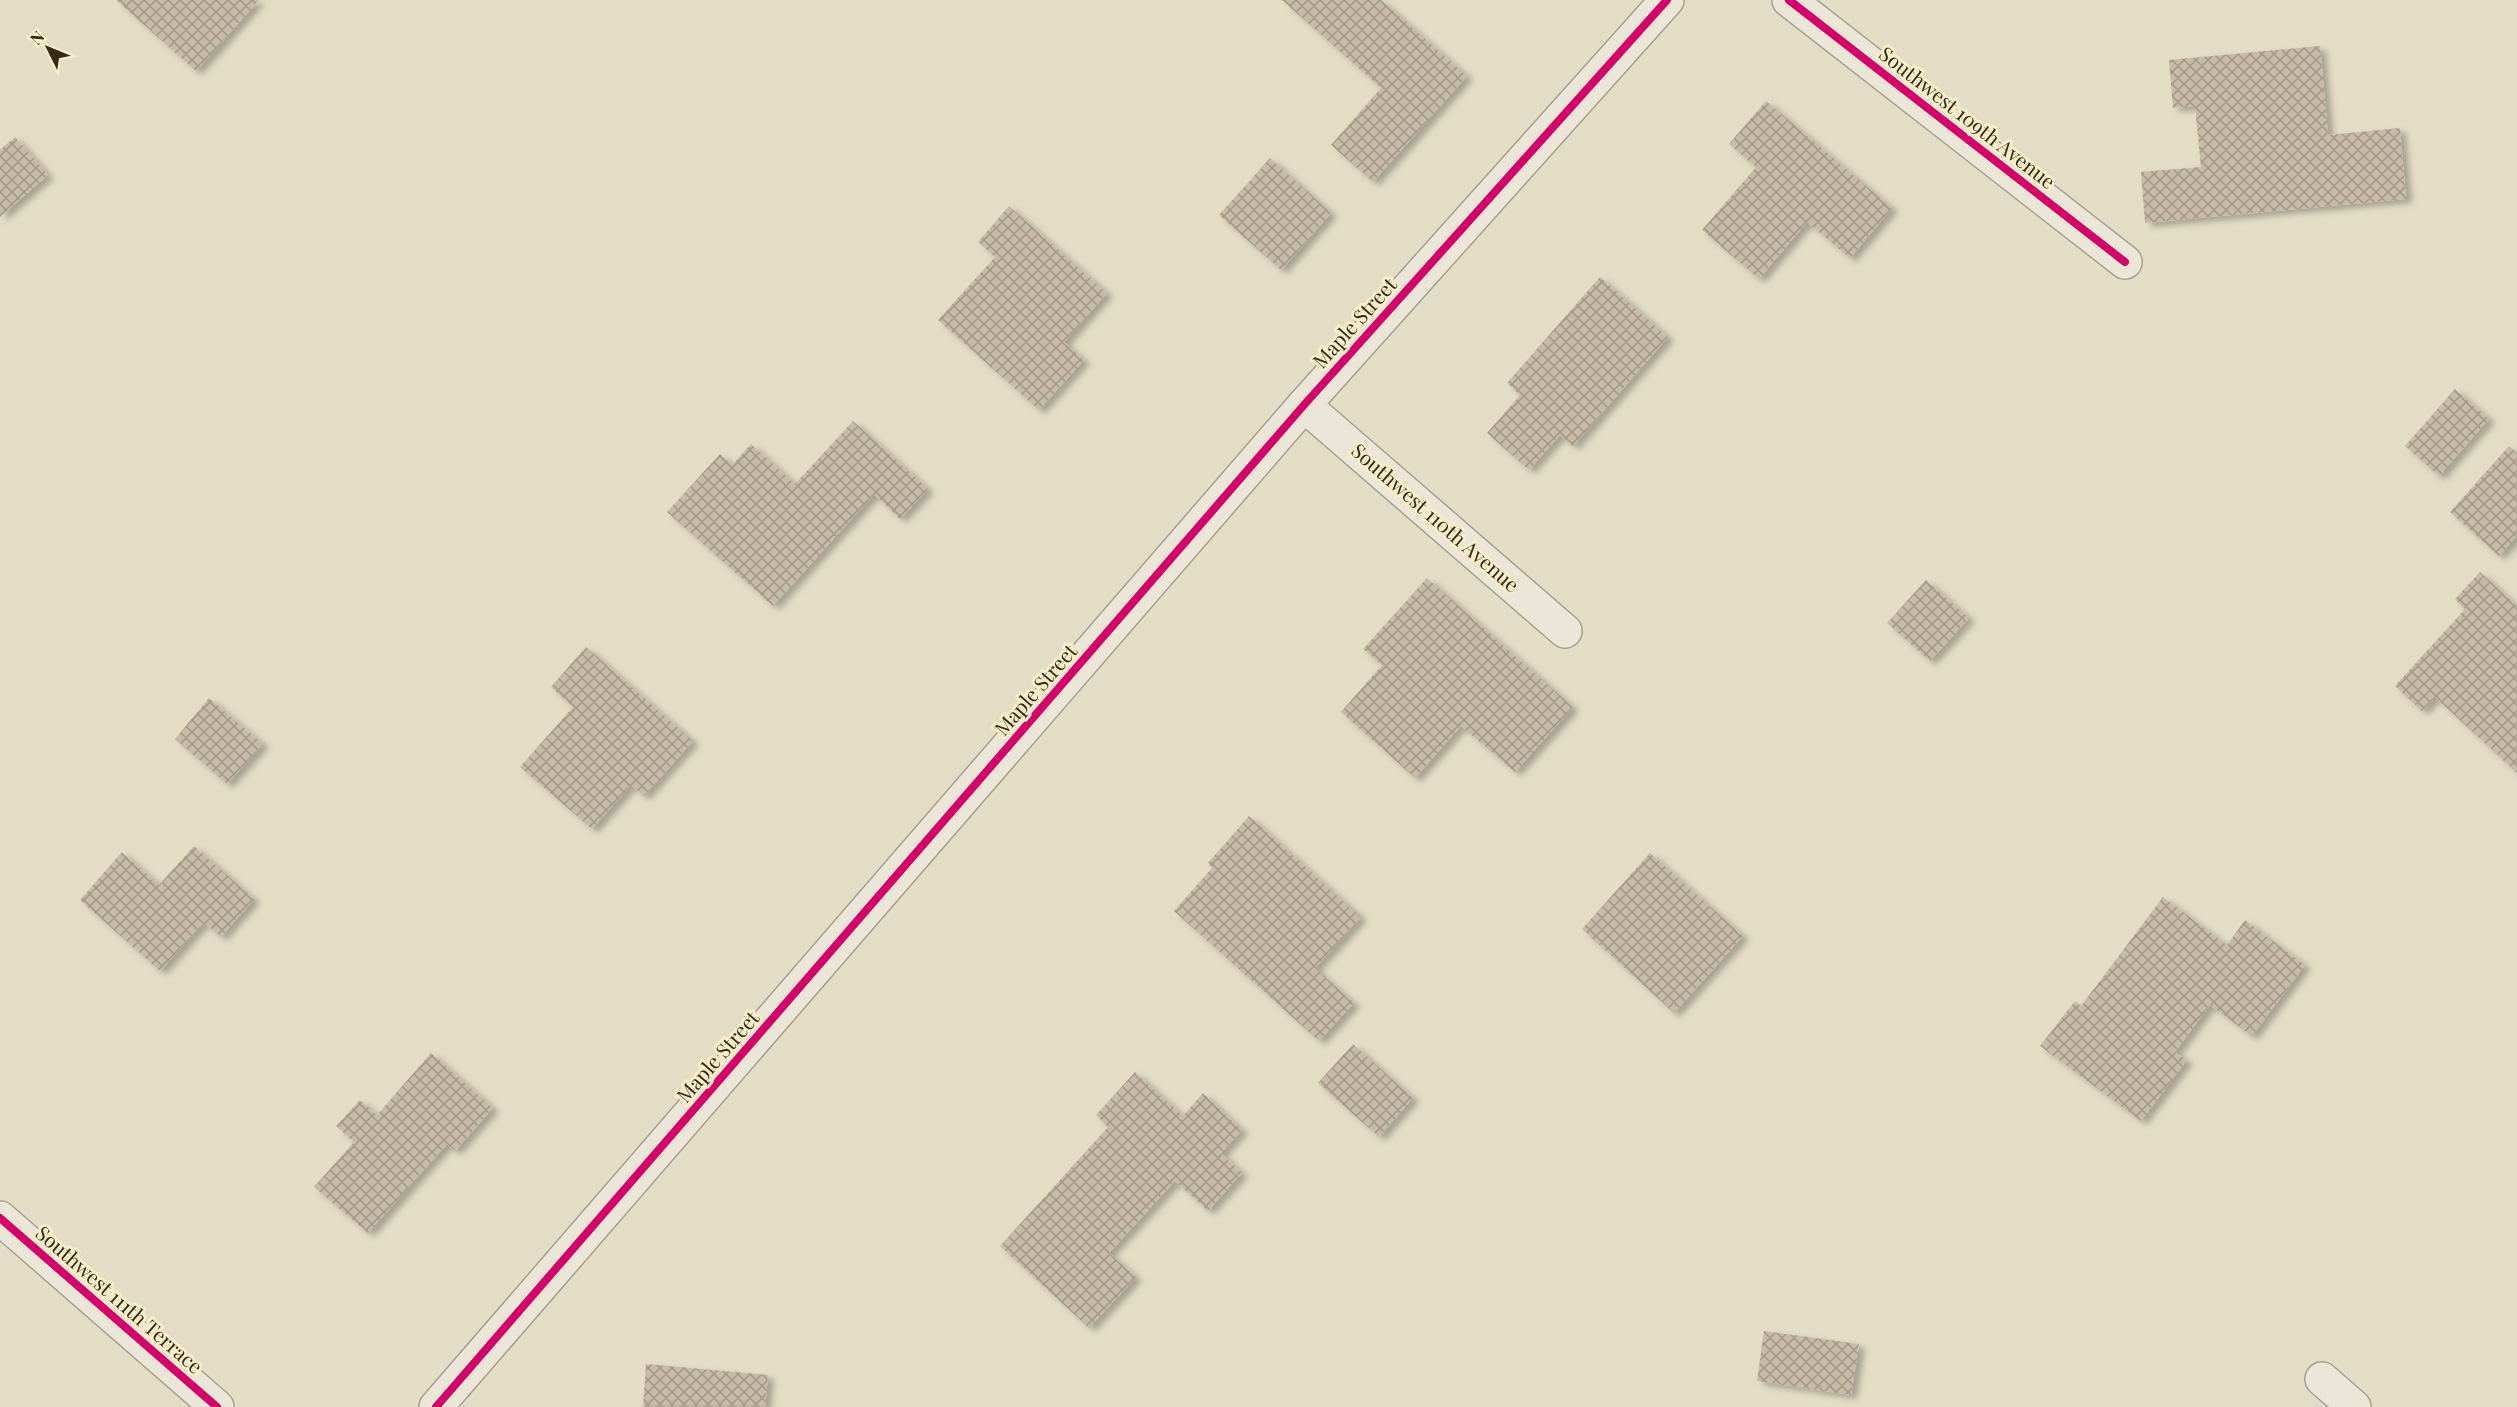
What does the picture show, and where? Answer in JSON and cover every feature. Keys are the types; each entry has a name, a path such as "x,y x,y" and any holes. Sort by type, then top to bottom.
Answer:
{"street":[{"name":"Maple Street","path":"436,1407 1304,405 1667,0"},
{"name":"Southwest 109th Avenue","path":"1790,0 2125,262"},
{"name":"Southwest 110th Avenue","path":"1304,405 1565,631"},
{"name":"Southwest 111th Terrace","path":"0,1218 217,1407"}],"building":[{"path":"116,0 259,0 196,71"},
{"path":"1282,0 1381,0 1467,76 1373,182 1331,145 1381,88"},
{"path":"2320,46 2328,135 2400,128 2406,199 2145,223 2141,172 2201,167 2195,106 2173,108 2169,60"},
{"path":"1766,101 1892,208 1850,258 1807,222 1759,279 1702,230 1756,167 1729,144"},
{"path":"15,137 48,175 0,217 0,150"},
{"path":"1270,158 1331,213 1281,270 1219,215"},
{"path":"1009,206 1107,293 1064,342 1084,360 1039,410 938,320 995,257 978,242"},
{"path":"1600,277 1668,337 1573,446 1560,435 1529,470 1487,433 1520,395 1507,383"},
{"path":"2455,389 2489,419 2439,476 2405,446"},
{"path":"853,421 928,489 900,519 874,494 773,606 667,512 720,454 732,465 751,444 795,484"},
{"path":"2509,446 2517,453 2517,535 2499,556 2450,512"},
{"path":"2480,572 2517,606 2517,773 2435,697 2422,711 2395,686 2465,609 2455,599"},
{"path":"1427,578 1573,707 1515,772 1461,726 1415,778 1341,712 1382,665 1363,649"},
{"path":"1926,580 1969,618 1930,661 1887,623"},
{"path":"586,647 693,741 644,796 631,785 592,829 520,767 573,707 551,687"},
{"path":"209,698 263,744 227,784 175,739"},
{"path":"1249,816 1361,917 1315,968 1354,1003 1319,1041 1174,911 1212,868 1208,863"},
{"path":"194,846 254,899 221,937 204,922 160,971 80,900 122,852 159,885"},
{"path":"1650,853 1743,936 1674,1013 1582,929"},
{"path":"2163,897 2227,945 2245,920 2305,965 2252,1036 2210,1005 2175,1052 2187,1060 2141,1121 2040,1046 2075,1001 2081,1006"},
{"path":"1353,1044 1413,1098 1379,1137 1318,1083"},
{"path":"431,1053 493,1108 455,1151 447,1144 368,1233 314,1187 354,1142 336,1126 360,1100 377,1115"},
{"path":"1135,1072 1183,1116 1203,1093 1242,1130 1221,1153 1242,1173 1208,1211 1175,1181 1109,1253 1136,1277 1089,1328 1000,1246 1108,1127 1096,1115"},
{"path":"1764,1331 1859,1344 1851,1395 1757,1381"},
{"path":"646,1364 768,1375 765,1407 643,1407"}],"cycle path":[{"path":"436,1407 1304,405 1667,0"},
{"path":"1789,0 2125,262"},
{"path":"0,1218 217,1407"}]}
